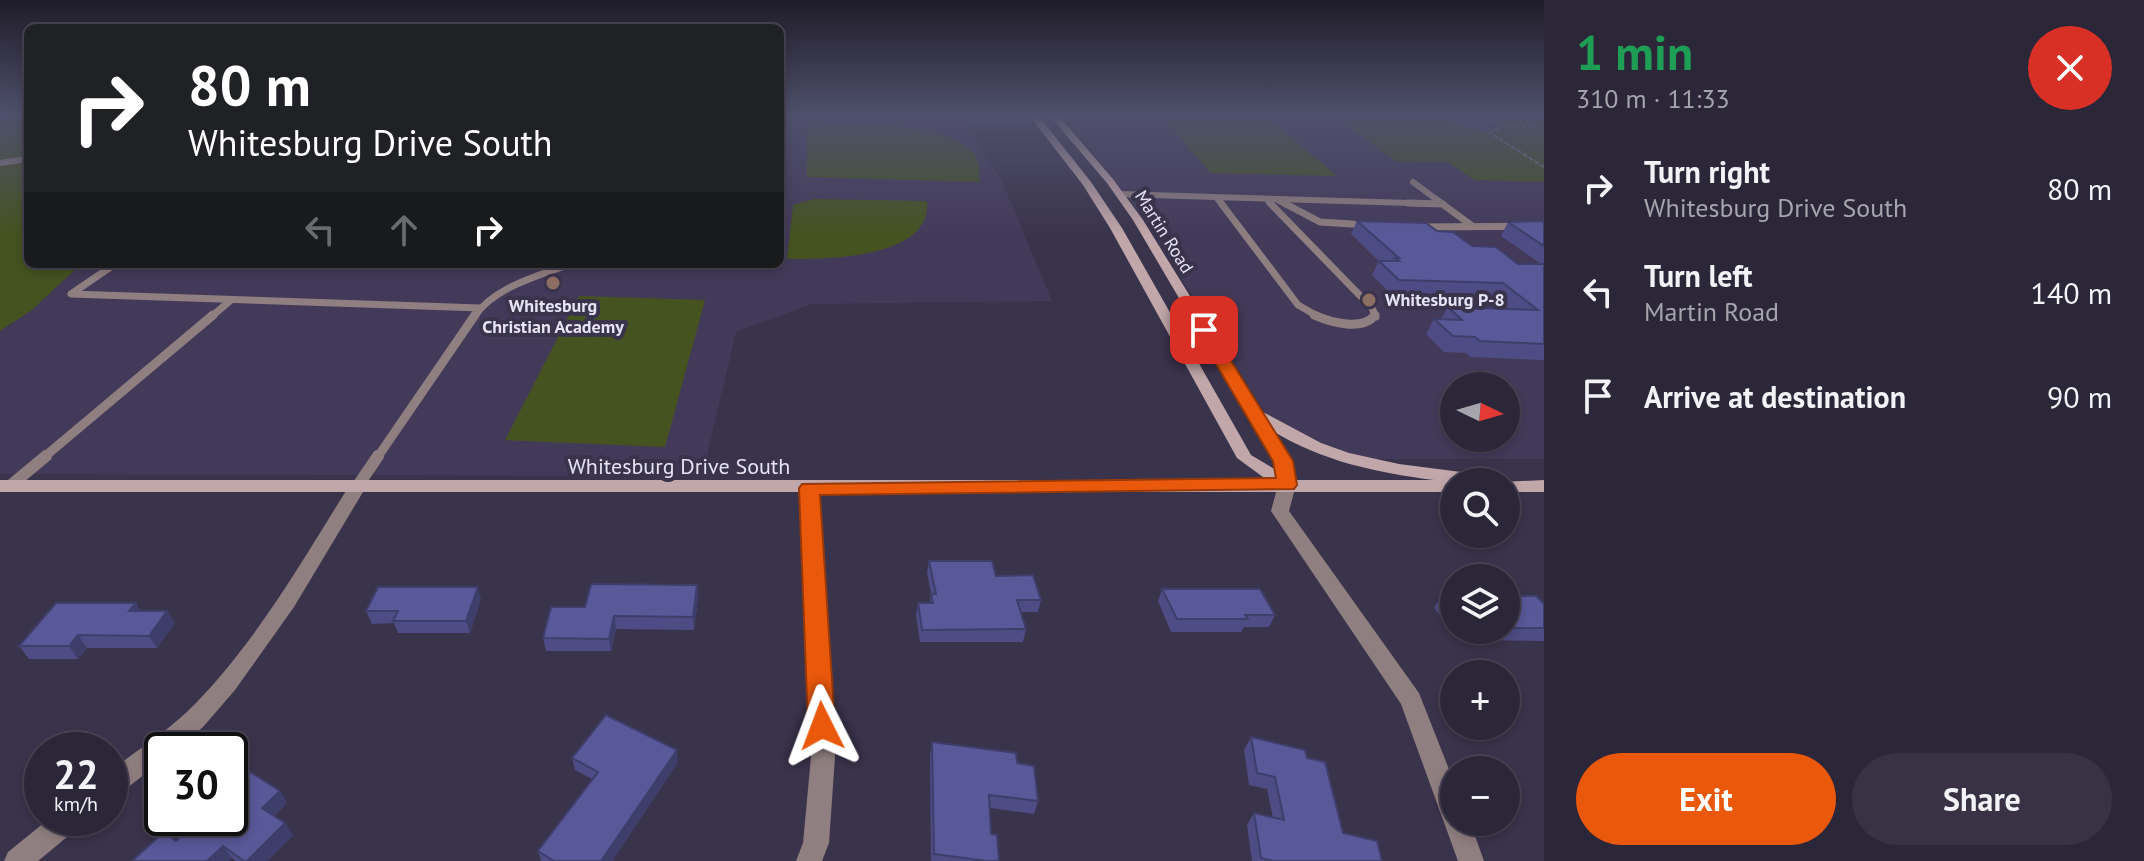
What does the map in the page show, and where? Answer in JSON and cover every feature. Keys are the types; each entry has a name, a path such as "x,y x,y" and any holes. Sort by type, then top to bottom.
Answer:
{"main road":[{"name":"Martin Road","path":"1064,155 1116,228 1245,458 1287,485"},
{"name":"Martin Road","path":"1087,155 1119,194 1254,412 1283,461 1287,485"},
{"path":"1254,412 1313,448 1372,467 1440,476"},
{"path":"1520,485 1544,486"},
{"name":"Whitesburg Drive South","path":"5,486 1440,486"}],"street":[{"path":"1287,485 1280,511 1411,700 1440,778"},
{"path":"128,771 204,710 251,652 304,574 357,487"},
{"path":"809,488 823,757 816,843 809,861"},
{"path":"17,861 48,836"},
{"path":"1462,836 1471,861"}],"lane":[{"path":"0,163 24,160"},
{"path":"1413,182 1471,225"},
{"path":"1119,194 1443,204"},
{"path":"1216,197 1298,305 1313,316 1337,323 1365,324 1376,317 1372,308 1271,199"},
{"path":"1271,199 1320,222 1372,225"},
{"path":"1417,227 1544,226"},
{"path":"109,268 71,294 480,308"},
{"path":"357,487 480,308 518,283 559,268"},
{"path":"5,486 231,300"}],"path":[{"path":"1525,155 1544,167"}],"shaded area":[{"name":"Whitesburg Christian Academy","path":"784,155 985,155 1002,181 1052,301 812,304 736,332 702,476 0,474 0,331 32,310 77,268 784,268"},
{"name":"Whitesburg P-8","path":"1095,155 1388,155 1396,161 1447,162 1475,180 1544,182 1544,459 1360,459 1305,440 1265,412 1141,214"}],"green space":[{"path":"0,155 24,155 24,268 77,268 32,310 0,331"},
{"path":"807,155 974,155 978,162 980,182 807,177"},
{"path":"1195,155 1312,155 1337,176 1211,173"},
{"path":"1388,155 1544,155 1544,182 1475,180 1447,162 1396,161"},
{"path":"813,199 927,201 924,220 913,235 896,245 850,256 787,259 793,205"},
{"path":"579,296 705,300 665,447 505,440"}],"building":[{"path":"1357,221 1426,223 1437,231 1453,232 1472,246 1496,247 1518,264 1544,264 1544,344 1480,341 1475,337 1453,336 1434,319 1462,320 1448,307 1538,310 1503,283 1399,280 1379,261 1399,261 1395,258 1399,258"},
{"path":"1544,221 1544,246 1508,222"},
{"path":"929,561 992,561 996,576 1033,575 1041,600 1017,600 1026,629 922,630 918,603 933,603 931,594 936,594"},
{"path":"591,584 697,585 693,617 614,616 609,639 543,638 551,607 585,607"},
{"path":"378,587 478,587 466,621 393,621 398,611 366,611"},
{"path":"1162,589 1260,589 1275,615 1245,615 1248,619 1177,619"},
{"path":"1520,596 1536,596 1544,604 1544,628 1520,628"},
{"path":"56,603 136,603 129,611 167,611 149,636 78,635 69,646 19,646"},
{"path":"606,715 677,750 601,861 554,861 538,851 598,772 572,758"},
{"path":"1251,737 1305,750 1307,758 1325,762 1343,833 1377,841 1382,861 1273,861 1261,858 1254,813 1284,820 1275,777 1257,773"},
{"path":"932,742 1016,753 1017,763 1034,766 1038,801 989,795 991,834 997,835 999,861 934,854"},
{"path":"250,772 280,791 262,808 285,823 247,861 223,846 207,861 132,861 160,836 169,836 176,841 181,836 248,836"}],"place":[{"name":"Whitesburg Christian Academy","path":"553,283"},
{"name":"Whitesburg P-8","path":"1369,300"}],"route":[{"path":"822,726 809,488 1287,485 1283,461 1204,330"}]}
